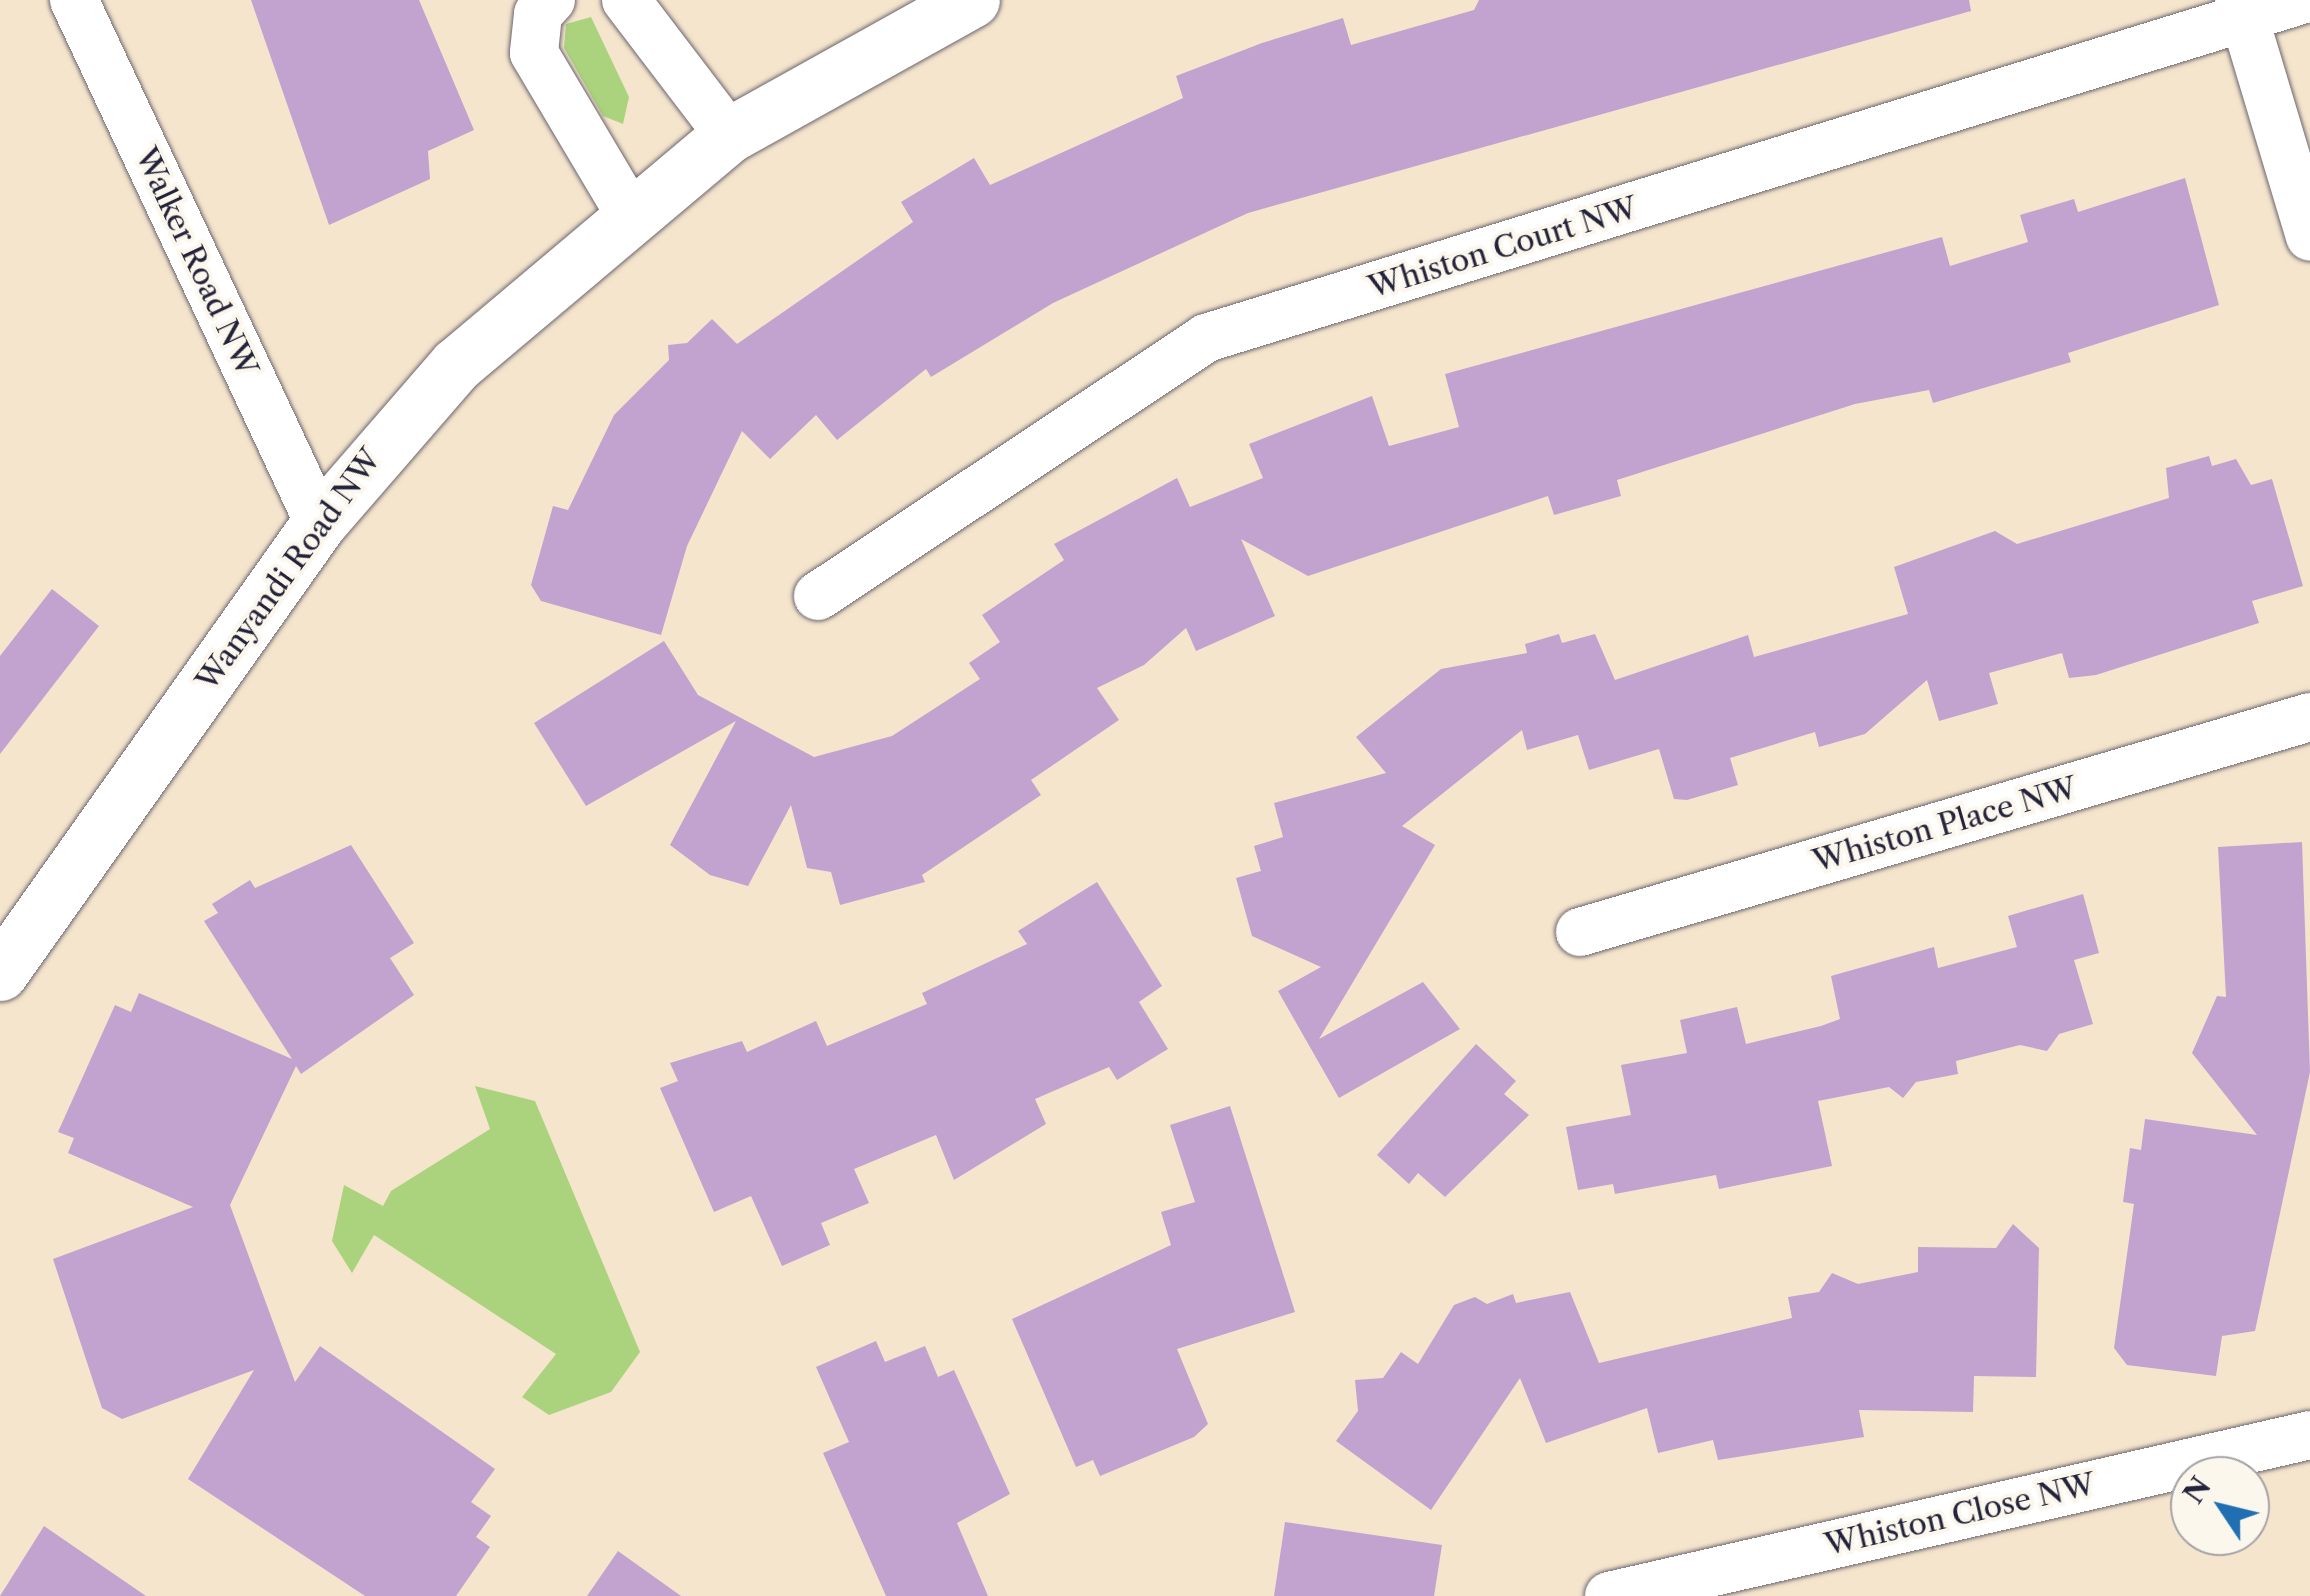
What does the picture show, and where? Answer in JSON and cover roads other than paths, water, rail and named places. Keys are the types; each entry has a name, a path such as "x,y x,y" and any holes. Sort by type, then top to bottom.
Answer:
{"street":[{"name":"Walker Road NW","path":"74,0 319,523"},
{"path":"551,0 538,14 534,54 628,212"},
{"path":"626,0 728,135"},
{"name":"Wanyandi Road NW","path":"0,973 319,523 456,365 628,212 728,135 972,0"},
{"name":"Whiston Court NW","path":"818,596 1206,338 2243,12 2300,0"},
{"path":"2243,12 2310,237"},
{"name":"Whiston Place NW","path":"1580,932 2310,717"},
{"name":"Whiston Close NW","path":"1609,1596 2310,1435"}]}
